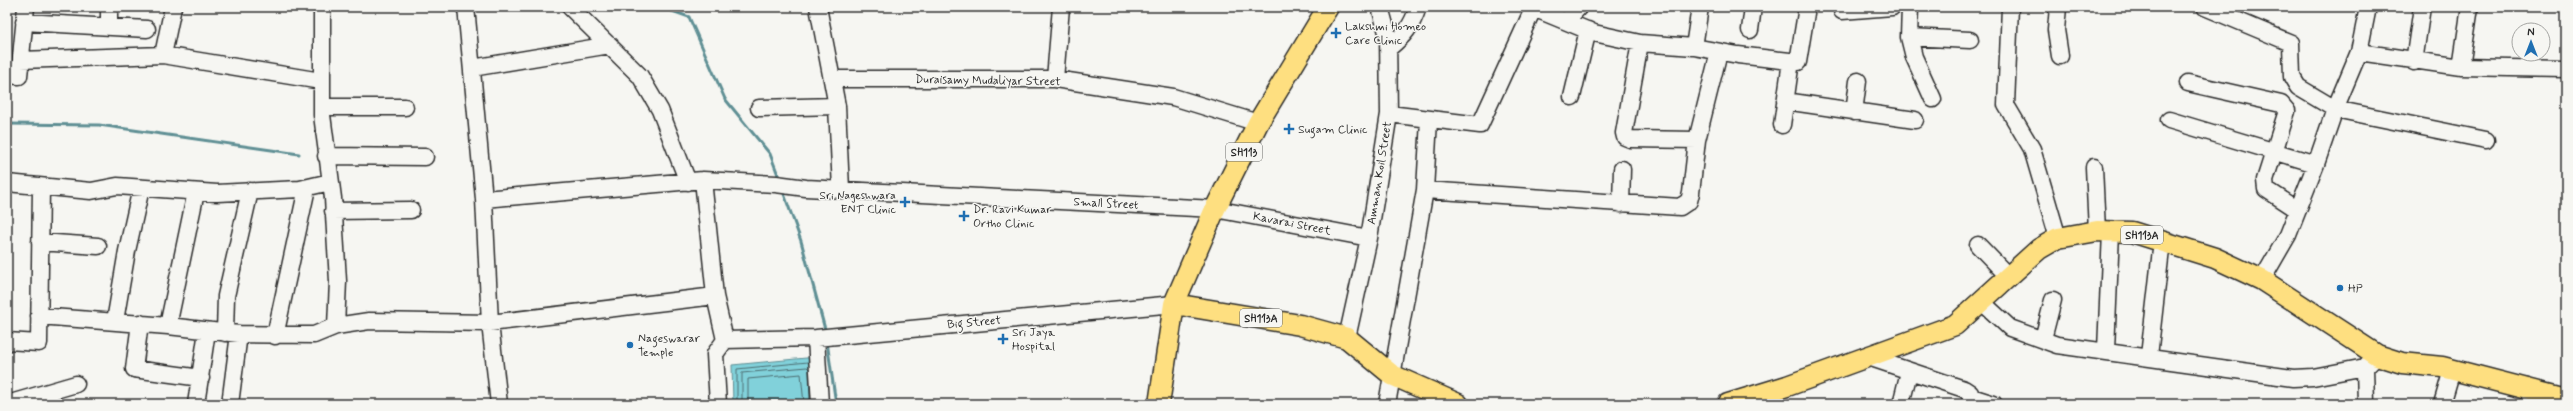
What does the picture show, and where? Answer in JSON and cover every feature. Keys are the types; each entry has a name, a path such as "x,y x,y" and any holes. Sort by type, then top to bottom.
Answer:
{"main road":[{"name":"SH113","path":"1159,404 1174,304 1215,209 1258,123 1328,7"},
{"name":"SH113A","path":"1733,404 1955,325 2039,249 2058,238 2104,232 2132,232 2162,241 2215,258 2262,280 2371,361 2402,363 2452,370 2530,396 2566,399"},
{"name":"SH113A","path":"1174,304 1300,326 1347,338 1392,376 1451,403"}],"street":[{"path":"109,7 109,27"},
{"path":"163,55 172,7"},
{"path":"322,7 321,81 326,156 333,211 338,281 336,326"},
{"path":"466,7 484,199 490,323 499,404"},
{"path":"570,7 640,76 660,110 696,181 715,296 725,340 715,354 718,404"},
{"path":"818,7 819,23 833,79 841,189"},
{"path":"1055,80 1062,7"},
{"name":"Amman Koil Street","path":"1347,338 1369,238 1389,114 1389,48 1380,7"},
{"path":"1389,48 1406,34 1414,20 1418,7"},
{"path":"1389,114 1480,125 1533,7 1588,30 1640,43 1694,47 1718,52 1798,62 1807,7"},
{"path":"1566,21 1579,7"},
{"path":"1694,47 1700,7"},
{"path":"1750,30 1753,7"},
{"path":"1842,11 1892,7"},
{"path":"1910,7 1909,37 1914,57 1933,99"},
{"path":"2010,7 2006,105 2032,149 2058,238"},
{"path":"2058,7 2056,30 2060,56"},
{"path":"2205,7 2292,43 2292,77 2298,87 2335,109 2486,140"},
{"path":"2262,280 2288,235 2316,164 2335,109 2359,52 2368,7"},
{"path":"2414,62 2422,7"},
{"path":"2461,67 2470,7"},
{"path":"7,75 19,76 25,14 109,27 147,29"},
{"path":"1572,97 1588,30"},
{"path":"1909,37 1970,40"},
{"path":"1640,43 1624,133 1625,137 1630,139 1697,140"},
{"path":"472,68 610,45"},
{"path":"1425,190 1680,207 1689,201 1697,140 1718,52"},
{"path":"2359,52 2414,62 2461,67 2566,69"},
{"path":"21,60 163,55 321,81"},
{"path":"1782,125 1791,61"},
{"name":"Duraisamy Mudaliyar Street","path":"833,79 1055,80 1173,97 1258,123"},
{"path":"1854,112 1858,81"},
{"path":"2188,83 2281,104 2287,111 2265,180 2266,189 2298,210"},
{"path":"1785,101 1915,120"},
{"path":"759,108 836,106"},
{"path":"323,107 405,107"},
{"path":"1387,404 1425,190 1429,120"},
{"path":"2169,120 2316,164"},
{"path":"326,156 425,157"},
{"path":"2094,167 2104,232 2106,350"},
{"path":"1622,169 1622,204"},
{"name":"Small Street","path":"484,199 696,181 776,184 806,188 1215,209"},
{"path":"7,184 91,191 116,186 196,192 307,188 330,182"},
{"path":"7,342 39,343 41,187"},
{"path":"115,321 127,251 141,188"},
{"path":"275,336 307,188"},
{"path":"230,404 232,334 226,296 250,191"},
{"path":"168,326 196,192"},
{"name":"Kavarai Street","path":"1215,209 1369,238"},
{"path":"333,211 411,210"},
{"path":"2149,356 2162,241"},
{"path":"40,242 98,246"},
{"path":"1978,245 2009,277"},
{"path":"39,316 140,323 232,334 275,336 314,335 336,326 369,320 490,323 715,296"},
{"path":"2042,339 2053,300"},
{"path":"1982,302 2010,328 2057,345 2149,356 2293,378 2313,377 2371,361 2366,404"},
{"name":"Big Street","path":"725,340 816,338 1174,304"},
{"path":"140,323 134,369 201,378"},
{"path":"196,404 207,331"},
{"path":"816,338 820,404"},
{"path":"1865,356 1909,372 1964,389 1971,401 1994,404"},
{"path":"2442,404 2452,370"},
{"path":"1902,404 1909,372"},
{"path":"16,403 76,384"}],"water":[{"path":"817,357 819,404 733,404 732,365"}],"waterway":[{"path":"661,7 689,17 725,99 770,154 780,180"},
{"path":"7,124 99,125 299,154"},
{"path":"783,191 801,241 826,333"},
{"path":"827,342 836,404"}],"place":[{"name":"Lakshmi Homeo Care Clinic","path":"1336,33"},
{"name":"Sugam Clinic","path":"1289,129"},
{"name":"Sri Nageshwara ENT Clinic","path":"905,202"},
{"name":"Dr. Ravi Kumar Ortho Clinic","path":"964,216"},
{"name":"HP","path":"2340,288"},
{"name":"Sri Jaya Hospital","path":"1003,339"},
{"name":"Nageswarar Temple","path":"630,345"}]}
